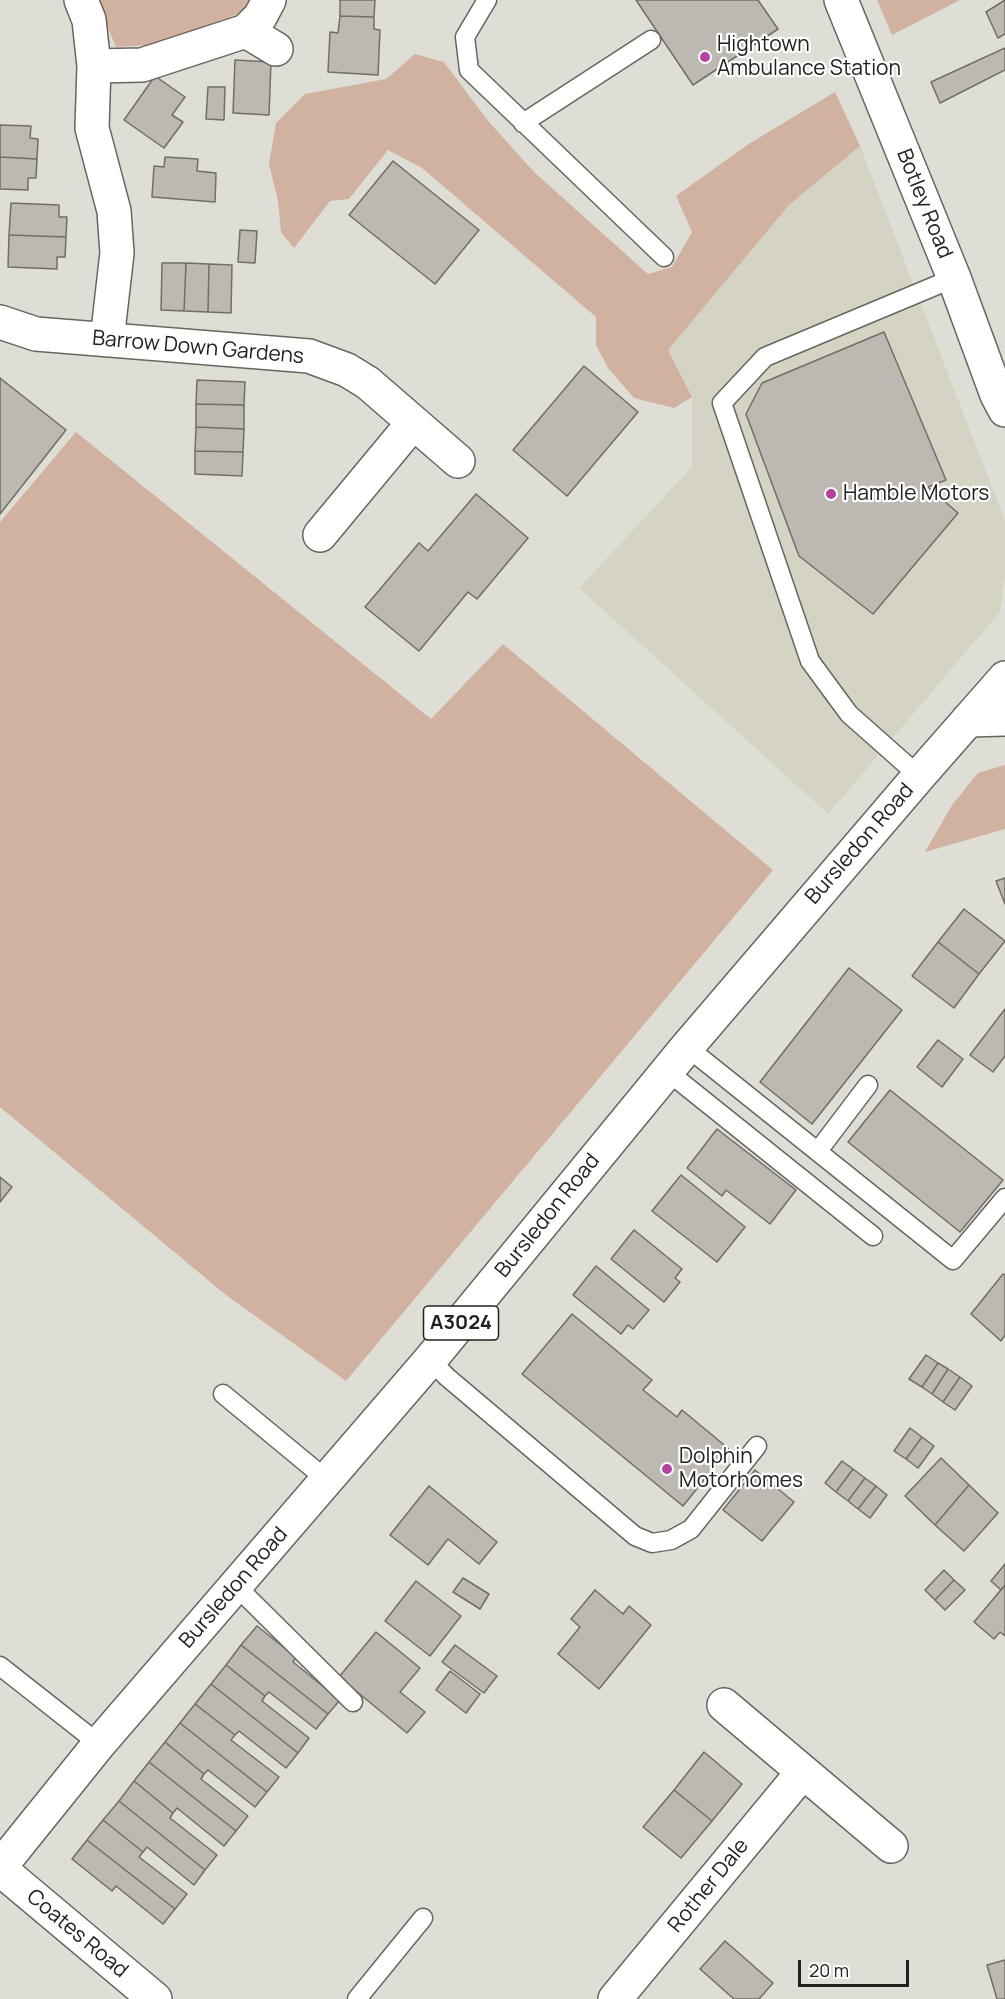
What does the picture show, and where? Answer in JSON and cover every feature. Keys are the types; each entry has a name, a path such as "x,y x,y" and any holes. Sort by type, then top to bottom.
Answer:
{"street":[{"path":"81,0 89,20 94,66 92,128 114,212 117,253 108,340"},
{"path":"94,66 142,65 246,31 260,17 269,0"},
{"name":"Botley Road","path":"841,0 1005,410"},
{"path":"246,31 276,49"},
{"name":"Barrow Down Gardens","path":"0,322 36,334 309,356 354,374 368,383 458,461"},
{"path":"320,535 413,423"},
{"name":"Bursledon Road","path":"0,1868 99,1744 430,1360 677,1059 1005,678"},
{"path":"968,720 1005,719"},
{"path":"724,1706 891,1846"},
{"name":"Rother Dale","path":"615,1999 802,1773"},
{"name":"Coates Road","path":"0,1868 155,1999"}],"lane":[{"path":"487,0 465,37 469,70 664,257"},
{"path":"523,123 651,40"},
{"path":"919,776 849,714 810,662 722,403 765,357 954,278"},
{"path":"677,1059 818,1151 953,1260 1005,1198"},
{"path":"677,1059 873,1236"},
{"path":"818,1151 868,1085"},
{"path":"430,1360 447,1377 635,1536 652,1543 671,1540 691,1529 758,1446"},
{"path":"223,1394 327,1480"},
{"path":"236,1586 353,1702"},
{"path":"0,1666 99,1744"},
{"path":"357,1999 423,1918"}],"shaded area":[{"path":"96,0 250,0 243,12 154,45 116,47"},
{"path":"877,0 960,0 892,35"},
{"path":"415,54 444,62 489,122 535,173 648,274 672,267 692,232 676,196 747,145 835,92 860,146 789,205 668,350 692,397 674,408 634,398 608,368 596,345 596,317 422,168 388,150 349,199 330,201 294,248 281,232 278,201 269,164 276,123 305,94 386,79"},
{"name":"Hamble Motors","path":"860,146 1005,521 1005,574 1000,612 828,814 579,588 692,467 692,397 652,319"},
{"path":"76,432 431,719 503,644 773,870 346,1381 226,1295 0,1107 0,522"},
{"path":"1005,765 1005,829 925,852 952,805 978,773"}],"building":[{"path":"340,0 375,0 374,17 340,16"},
{"name":"Hightown Ambulance Station","path":"636,0 758,0 778,29 693,85"},
{"path":"1005,0 1005,34 998,38 986,12"},
{"path":"340,16 374,17 374,29 380,30 378,75 328,72 330,32 338,33"},
{"path":"1005,48 1005,70 940,103 931,82"},
{"path":"235,60 271,62 269,115 233,113"},
{"path":"155,76 185,97 172,115 183,122 164,148 124,120"},
{"path":"208,87 225,87 224,120 206,119"},
{"path":"0,125 31,126 30,138 38,139 37,159 0,157"},
{"path":"0,157 37,159 36,178 28,178 28,190 0,189"},
{"path":"165,157 198,159 197,171 216,173 215,202 152,197 154,166 164,167"},
{"path":"393,161 479,230 435,284 349,215"},
{"path":"11,203 59,205 59,217 67,217 66,237 9,235"},
{"path":"240,230 257,231 255,263 238,262"},
{"path":"9,235 66,237 65,257 57,257 57,269 8,267"},
{"path":"162,263 186,263 184,311 161,310"},
{"path":"186,263 209,264 208,312 184,311"},
{"path":"209,264 232,265 231,313 208,312"},
{"path":"884,332 946,480 928,487 958,513 873,614 799,556 746,414 762,383"},
{"path":"584,366 638,412 567,496 513,450"},
{"path":"0,378 66,430 0,514"},
{"path":"197,380 245,382 244,405 196,404"},
{"path":"196,404 244,405 244,429 196,427"},
{"path":"196,427 244,429 243,452 195,451"},
{"path":"195,451 243,452 242,476 195,474"},
{"path":"476,494 528,538 477,599 468,592 419,651 365,607 419,543 428,551"},
{"path":"1005,878 1005,904 996,881"},
{"path":"964,909 1005,941 979,974 938,942"},
{"path":"938,942 979,974 954,1008 912,976"},
{"path":"849,968 902,1010 812,1124 760,1082"},
{"path":"1005,1009 1005,1056 993,1072 970,1055"},
{"path":"938,1040 963,1059 942,1087 917,1067"},
{"path":"890,1090 1003,1180 960,1232 848,1142"},
{"path":"717,1129 796,1190 770,1224 726,1190 722,1196 687,1168"},
{"path":"681,1175 745,1227 717,1262 652,1211"},
{"path":"0,1177 12,1187 0,1202"},
{"path":"634,1230 682,1269 675,1278 680,1282 664,1302 611,1259"},
{"path":"596,1266 649,1310 633,1329 628,1325 621,1334 573,1295"},
{"path":"1003,1274 1005,1275 1005,1335 1001,1341 971,1314"},
{"path":"572,1314 652,1380 643,1390 677,1417 682,1410 729,1449 683,1506 522,1374"},
{"path":"926,1355 938,1363 922,1387 909,1379"},
{"path":"938,1363 948,1369 932,1394 922,1387"},
{"path":"948,1369 960,1377 943,1402 932,1394"},
{"path":"960,1377 972,1386 955,1410 943,1402"},
{"path":"910,1428 922,1437 906,1459 894,1451"},
{"path":"922,1437 934,1446 918,1468 906,1459"},
{"path":"941,1458 969,1485 935,1525 905,1496"},
{"path":"842,1461 853,1469 836,1492 825,1483"},
{"path":"853,1469 865,1478 848,1501 836,1492"},
{"path":"755,1470 794,1502 762,1541 723,1510"},
{"path":"865,1478 876,1486 858,1509 848,1501"},
{"path":"969,1485 998,1513 964,1551 935,1525"},
{"path":"429,1486 497,1542 479,1564 448,1539 428,1565 390,1535"},
{"path":"876,1486 887,1495 870,1518 858,1509"},
{"path":"1005,1564 1005,1585 1001,1590 991,1581"},
{"path":"944,1570 954,1580 935,1600 925,1590"},
{"path":"463,1578 489,1594 480,1609 453,1592"},
{"path":"954,1580 965,1590 945,1610 935,1600"},
{"path":"416,1581 461,1616 430,1656 385,1621"},
{"path":"1005,1585 1005,1636 1000,1632 994,1639 974,1622"},
{"path":"595,1590 623,1614 629,1606 651,1625 599,1689 558,1654 580,1627 571,1619"},
{"path":"257,1626 296,1657 293,1662 340,1700 328,1714 241,1645"},
{"path":"376,1632 420,1668 400,1692 425,1712 407,1733 339,1677"},
{"path":"241,1645 328,1714 316,1729 269,1692 265,1696 226,1665"},
{"path":"455,1645 497,1676 484,1693 442,1662"},
{"path":"226,1665 265,1696 262,1701 309,1738 298,1753 211,1684"},
{"path":"450,1671 480,1694 466,1713 436,1690"},
{"path":"211,1684 298,1753 286,1768 239,1731 235,1735 195,1704"},
{"path":"195,1704 235,1735 231,1740 279,1777 267,1792 180,1723"},
{"path":"180,1723 267,1792 255,1807 208,1770 204,1774 165,1742"},
{"path":"165,1742 204,1774 201,1779 248,1816 236,1831 149,1762"},
{"path":"704,1752 742,1784 712,1821 674,1790"},
{"path":"149,1762 236,1831 224,1846 177,1808 173,1813 134,1781"},
{"path":"134,1781 173,1813 170,1818 217,1855 205,1870 119,1801"},
{"path":"674,1790 712,1821 681,1858 643,1827"},
{"path":"119,1801 205,1870 194,1885 147,1847 143,1852 103,1820"},
{"path":"103,1820 143,1852 139,1857 187,1894 175,1909 87,1840"},
{"path":"87,1840 175,1909 163,1924 116,1886 112,1891 72,1859"},
{"path":"725,1941 773,1983 759,1999 734,1999 700,1969"},
{"path":"1005,1960 1005,1999 997,1999 987,1965"}],"place":[{"name":"Hightown Ambulance Station","path":"705,57"},
{"name":"Hamble Motors","path":"831,494"},
{"name":"Dolphin Motorhomes","path":"667,1469"}]}
